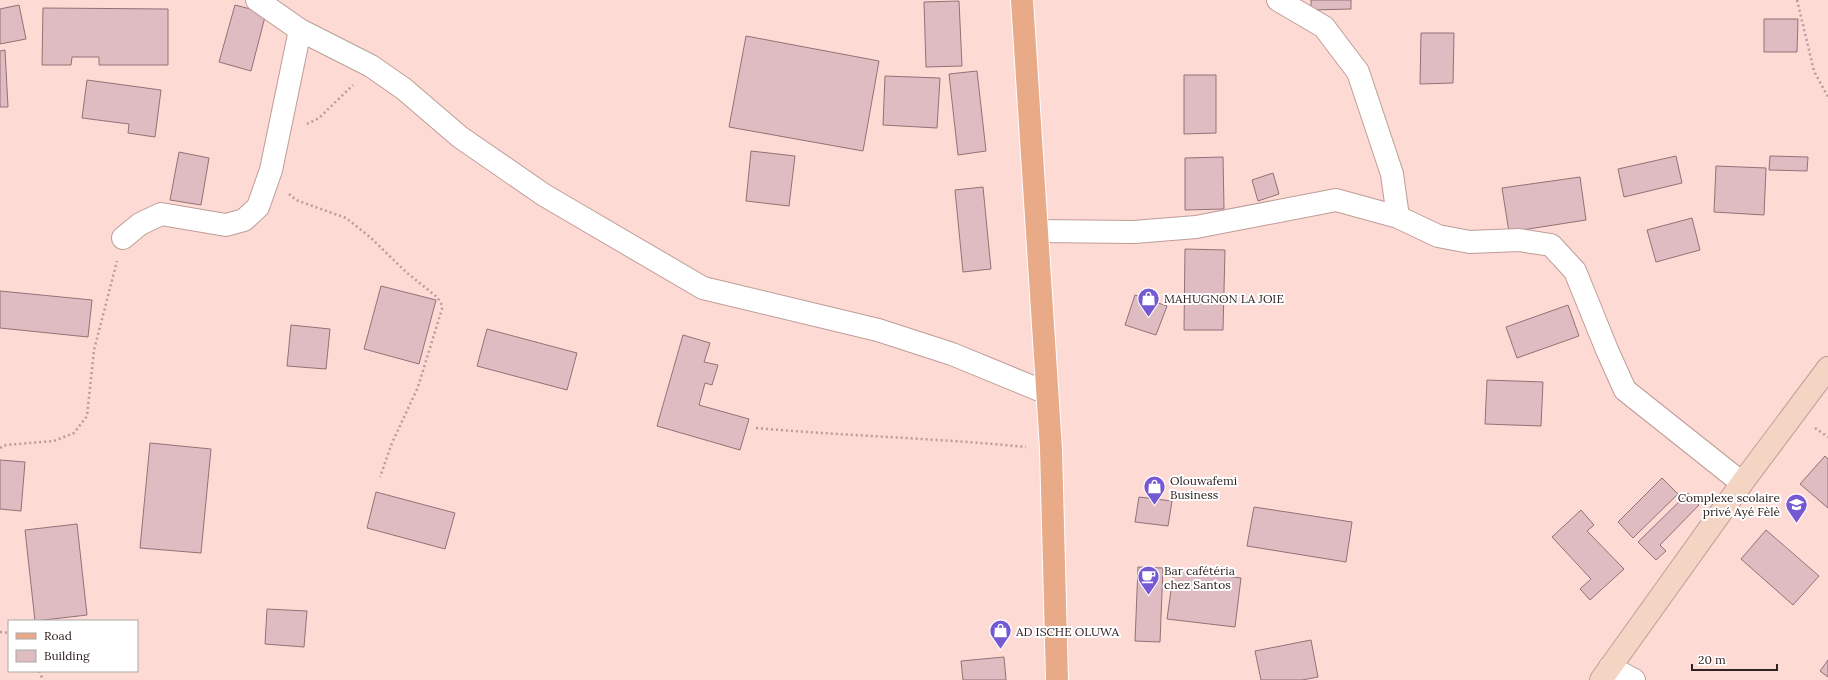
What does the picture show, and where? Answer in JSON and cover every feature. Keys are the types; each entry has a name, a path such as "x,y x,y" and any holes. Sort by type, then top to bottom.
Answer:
{"main road":[{"path":"1022,0 1051,450 1057,680"}],"street":[{"path":"257,0 300,30 371,66 404,89 460,137 544,195 703,288 878,330 952,354 1047,393"},
{"path":"1278,0 1285,2 1324,27 1358,72 1392,174 1398,217"},
{"path":"123,238 140,224 162,214 226,225 244,220 258,207 271,170 300,30"},
{"path":"1038,231 1134,232 1196,227 1336,200 1398,217 1438,236 1470,242 1519,240 1551,245 1575,271 1606,350 1625,390 1742,483"},
{"path":"1634,680 1606,674 1742,483 1828,368"}],"path":[{"path":"1797,0 1814,71 1828,96"},
{"path":"279,129 302,126 319,118 371,66"},
{"path":"271,170 290,195 296,200 346,218 370,237 406,272 437,297 441,303 442,309 418,387 392,443 380,477"},
{"path":"0,448 6,445 54,441 74,433 87,416 94,350 123,238"},
{"path":"756,428 838,435 956,440 1051,450"}],"building":[{"path":"1311,0 1351,0 1351,9 1311,10"},
{"path":"959,1 962,66 926,67 924,2"},
{"path":"19,5 26,39 0,44 0,9"},
{"path":"235,5 266,13 251,71 219,62"},
{"path":"43,8 168,9 168,65 99,65 99,57 72,57 71,65 42,65"},
{"path":"1764,19 1798,19 1797,52 1764,52"},
{"path":"1421,33 1454,33 1453,83 1420,84"},
{"path":"746,36 879,61 863,151 729,127"},
{"path":"5,50 8,107 0,107 0,51"},
{"path":"977,71 986,151 958,155 949,74"},
{"path":"1184,75 1216,75 1216,133 1184,134"},
{"path":"885,76 940,78 937,128 883,125"},
{"path":"87,80 161,90 155,137 128,133 129,124 82,118"},
{"path":"751,151 795,156 789,206 746,201"},
{"path":"179,152 209,158 201,205 170,200"},
{"path":"1676,156 1682,183 1624,197 1618,169"},
{"path":"1770,156 1808,157 1807,171 1769,170"},
{"path":"1223,157 1224,209 1185,210 1185,158"},
{"path":"1716,166 1766,168 1764,215 1714,212"},
{"path":"1273,173 1279,194 1258,201 1252,180"},
{"path":"1580,177 1586,220 1509,232 1502,188"},
{"path":"983,187 991,269 963,272 955,190"},
{"path":"1692,218 1700,250 1656,262 1647,230"},
{"path":"1185,249 1225,250 1223,330 1184,330"},
{"path":"381,286 436,300 419,364 364,349"},
{"path":"0,291 92,300 88,337 0,328"},
{"path":"1135,295 1167,306 1156,335 1125,325"},
{"path":"1568,305 1579,336 1517,358 1506,327"},
{"path":"291,325 330,329 326,369 287,366"},
{"path":"487,329 577,353 567,390 477,366"},
{"path":"683,335 710,343 704,362 718,365 712,385 705,383 699,405 749,419 740,450 657,426"},
{"path":"1487,380 1543,382 1541,426 1485,424"},
{"path":"150,443 211,449 201,553 140,548"},
{"path":"1825,456 1828,459 1828,508 1800,484"},
{"path":"0,460 25,462 21,511 0,509"},
{"path":"1662,478 1678,494 1633,538 1618,522"},
{"path":"376,492 455,513 445,549 367,528"},
{"path":"1688,493 1699,505 1660,545 1666,551 1656,560 1638,542"},
{"path":"1139,497 1172,501 1168,526 1135,522"},
{"path":"1254,507 1352,522 1346,562 1247,546"},
{"path":"1581,510 1594,525 1587,531 1624,569 1590,600 1580,589 1591,579 1552,537"},
{"path":"77,524 87,615 35,620 25,530"},
{"path":"1766,530 1819,576 1793,605 1741,559"},
{"path":"1138,567 1163,568 1160,642 1135,641"},
{"path":"1174,569 1241,578 1235,627 1167,619"},
{"path":"267,609 307,611 304,647 265,644"},
{"path":"1311,640 1318,677 1302,680 1261,680 1255,651"},
{"path":"1004,657 1006,680 963,680 961,661"},
{"path":"1828,660 1828,677 1820,671"}],"place":[{"name":"MAHUGNON LA JOIE","path":"1149,318"},
{"name":"Olouwafemi Business","path":"1155,506"},
{"name":"Complexe scolaire privé Ayé Fèlè","path":"1796,524"},
{"name":"Bar cafétéria chez Santos","path":"1148,596"},
{"name":"AD ISCHE OLUWA","path":"1000,650"}]}
